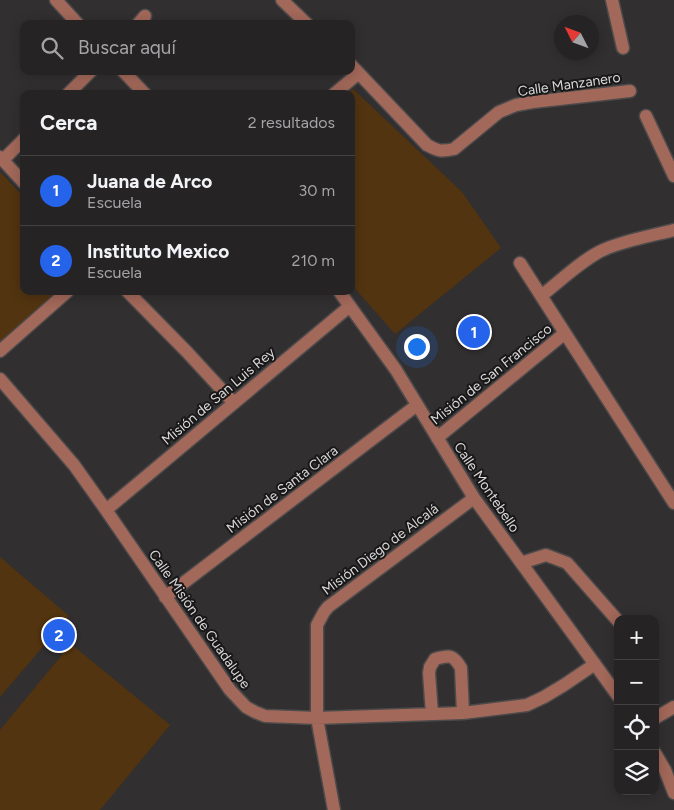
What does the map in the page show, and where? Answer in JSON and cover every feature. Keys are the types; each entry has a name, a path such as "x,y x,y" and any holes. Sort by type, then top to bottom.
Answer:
{"street":[{"path":"56,0 74,20"},
{"path":"282,0 303,20"},
{"path":"612,0 623,48"},
{"name":"Calle Manzanero","path":"355,69 427,145 436,150 445,151 454,149 499,112 516,105 630,91"},
{"path":"72,90 87,75"},
{"path":"127,75 141,90"},
{"path":"337,90 350,75"},
{"path":"646,116 674,176"},
{"path":"20,142 1,159 20,179"},
{"path":"541,296 602,251 616,245 674,230"},
{"path":"520,263 674,504"},
{"path":"0,351 63,295"},
{"path":"131,295 234,403"},
{"name":"Calle Montebello","path":"342,295 396,370 474,498 614,690"},
{"name":"Misión de San Luis Rey","path":"106,510 350,306"},
{"name":"Misión de San Francisco","path":"436,438 565,333"},
{"name":"Calle Misión de Guadalupe","path":"0,379 74,465 230,690 246,707 255,712 265,716 317,718 463,713 527,705 564,685 595,664"},
{"name":"Misión de Santa Clara","path":"165,597 417,405"},
{"name":"Misión Diego de Alcalá","path":"334,810 317,718 317,625 328,606 474,498"},
{"path":"522,564 546,555 567,563 614,616"},
{"path":"432,714 430,667 435,659 447,656 457,662 461,668 463,713"},
{"path":"659,716 674,707"},
{"path":"659,760 674,792"}],"shaded area":[{"path":"355,91 462,192 501,248 395,334 355,289"},
{"path":"0,172 20,193 20,295 54,295 0,343"},
{"path":"0,557 69,616 0,697"},
{"path":"71,644 170,725 100,810 0,810 0,730"}],"place":[{"name":"Juana de Arco","path":"474,332"},
{"name":"Instituto Mexico","path":"59,635"}]}
